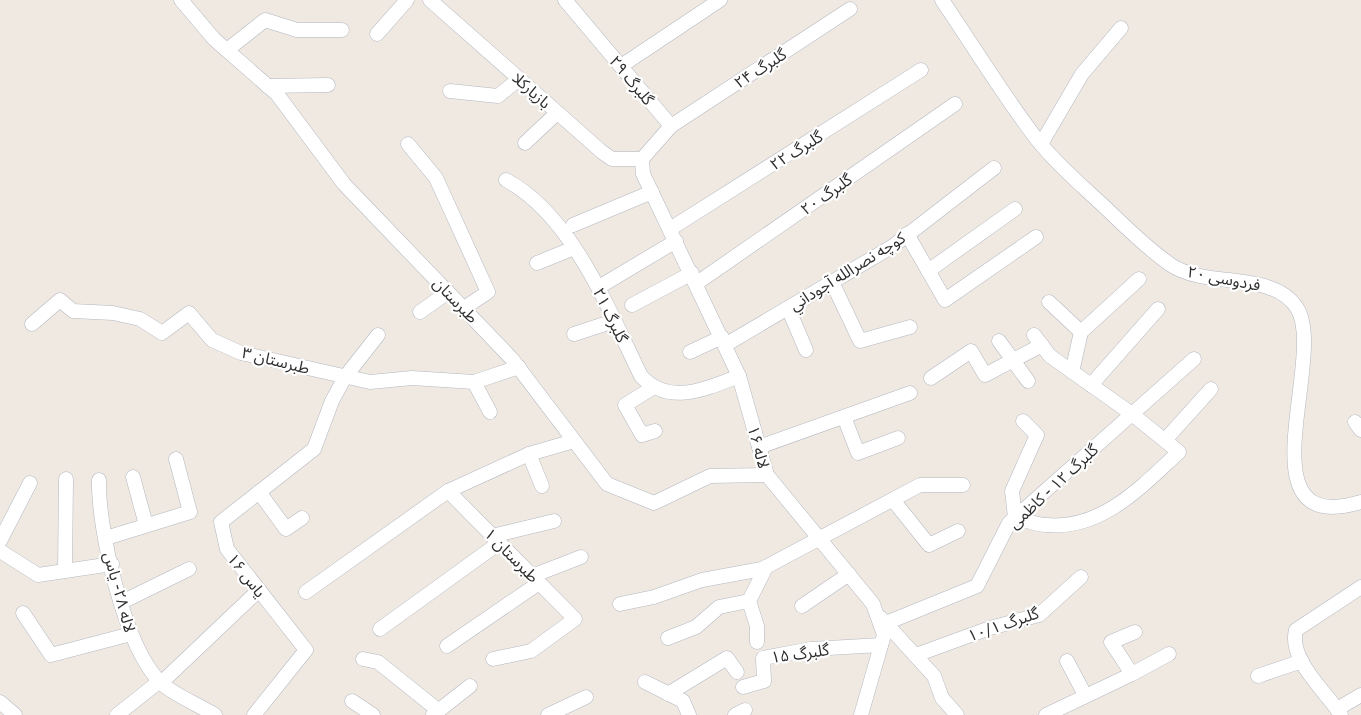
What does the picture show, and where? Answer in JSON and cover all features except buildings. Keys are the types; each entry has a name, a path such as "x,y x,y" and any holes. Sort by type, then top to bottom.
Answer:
{"street":[{"name":"طبرستان","path":"181,0 227,50 277,94 344,184 519,367 607,484 654,503 710,476 767,476"},
{"path":"377,34 407,0"},
{"name":"بازیارکلا","path":"431,0 612,159 642,159"},
{"path":"621,66 720,0"},
{"name":"فردوسی ۲۰","path":"942,0 1041,144 1136,238 1173,267 1232,282 1265,286 1282,293 1296,306 1304,323 1295,432 1296,477 1302,494 1315,505 1329,508 1361,502"},
{"name":"گلبرگ ۲۹","path":"573,3 671,126"},
{"name":"گلبرگ ۲۴","path":"671,126 850,9"},
{"path":"227,50 265,20 297,30 342,30"},
{"path":"1041,144 1082,74 1121,28"},
{"name":"گلبرگ ۲۲","path":"599,287 921,70"},
{"path":"450,91 498,96 519,79"},
{"path":"267,86 328,85"},
{"name":"گلبرگ ۲۰","path":"632,305 694,278 955,104"},
{"path":"525,143 557,113"},
{"path":"642,159 671,126"},
{"path":"408,144 436,178 488,292 464,308"},
{"name":"لاله ۱۶","path":"642,159 643,174 739,376 767,476 849,574 881,618 884,635 861,715"},
{"name":"كوچه نصرالله آجوداني","path":"690,352 723,341 788,308 832,282 907,234 994,168"},
{"name":"گلبرگ ۲۱","path":"506,180 525,190 574,248 599,287 641,376 654,387"},
{"path":"573,225 652,192"},
{"path":"928,271 1015,209"},
{"path":"907,234 945,300 1036,237"},
{"path":"537,263 574,248"},
{"path":"1072,372 1081,332 1139,279"},
{"path":"832,282 860,341 910,327"},
{"path":"420,312 448,292"},
{"name":"طبرستان ۳","path":"32,324 60,300 73,311 140,319 162,333 189,313 212,340 241,353 370,382 412,378 474,382 519,367"},
{"path":"1049,302 1081,332"},
{"path":"788,308 806,350"},
{"path":"1091,385 1158,309"},
{"path":"574,334 614,321"},
{"path":"345,377 378,334"},
{"path":"931,378 971,351 985,375 1012,360 1038,340 1050,356 1132,414 1179,452 1125,502 1081,524 1046,525 1016,517 1012,491 1037,435 1023,421"},
{"path":"999,341 1028,381"},
{"name":"گلبرگ ۱۲ - کاظمی","path":"881,618 977,586 1009,523 1194,359"},
{"path":"655,431 642,435 625,405 654,387 687,394 739,376"},
{"name":"یاس ۱۶","path":"254,715 306,650 227,549 221,522 314,449 332,401 345,377"},
{"path":"474,382 490,412"},
{"path":"1165,440 1211,389"},
{"path":"759,447 910,393"},
{"path":"844,417 858,453 898,438"},
{"path":"306,592 448,491 529,454 574,441"},
{"path":"529,454 542,486"},
{"path":"106,538 190,512 176,459"},
{"path":"133,477 146,525"},
{"path":"65,571 66,479"},
{"name":"لاله ۲۸- یاس","path":"99,480 99,505 131,634 161,683 215,715"},
{"path":"0,541 30,483"},
{"path":"620,604 654,597 702,580 766,567 821,540 920,485 963,485"},
{"name":"طبرستان ۱","path":"448,491 575,619 531,651 493,658"},
{"path":"260,492 286,529 302,518"},
{"path":"893,500 929,545 958,531"},
{"path":"380,629 496,539 554,521"},
{"path":"0,551 38,575 112,564"},
{"path":"447,646 536,579 580,557"},
{"path":"757,642 757,626 748,601 766,567"},
{"path":"122,602 189,568"},
{"path":"802,606 849,574"},
{"name":"گلبرگ ۱۰/۱","path":"916,655 990,628 1039,615 1082,577"},
{"path":"1361,587 1296,630 1293,639 1302,661 1339,712 1361,695"},
{"path":"117,715 156,684 161,683 259,590"},
{"path":"668,638 696,627 720,608 748,601"},
{"path":"23,613 51,655 131,634"},
{"path":"881,618 934,676 942,698 957,715"},
{"path":"1132,674 1111,642 1135,632"},
{"name":"گلبرگ ۱۵","path":"743,687 764,681 763,658 811,649 881,645"},
{"path":"1046,715 1169,654"},
{"path":"668,694 727,658 737,672"},
{"path":"363,659 378,662 436,713 470,686"},
{"path":"1067,661 1085,695"},
{"path":"1258,676 1302,661"},
{"path":"645,682 683,701 689,715"},
{"path":"548,715 586,697"},
{"path":"352,701 373,715"},
{"path":"0,702 15,715"}]}
